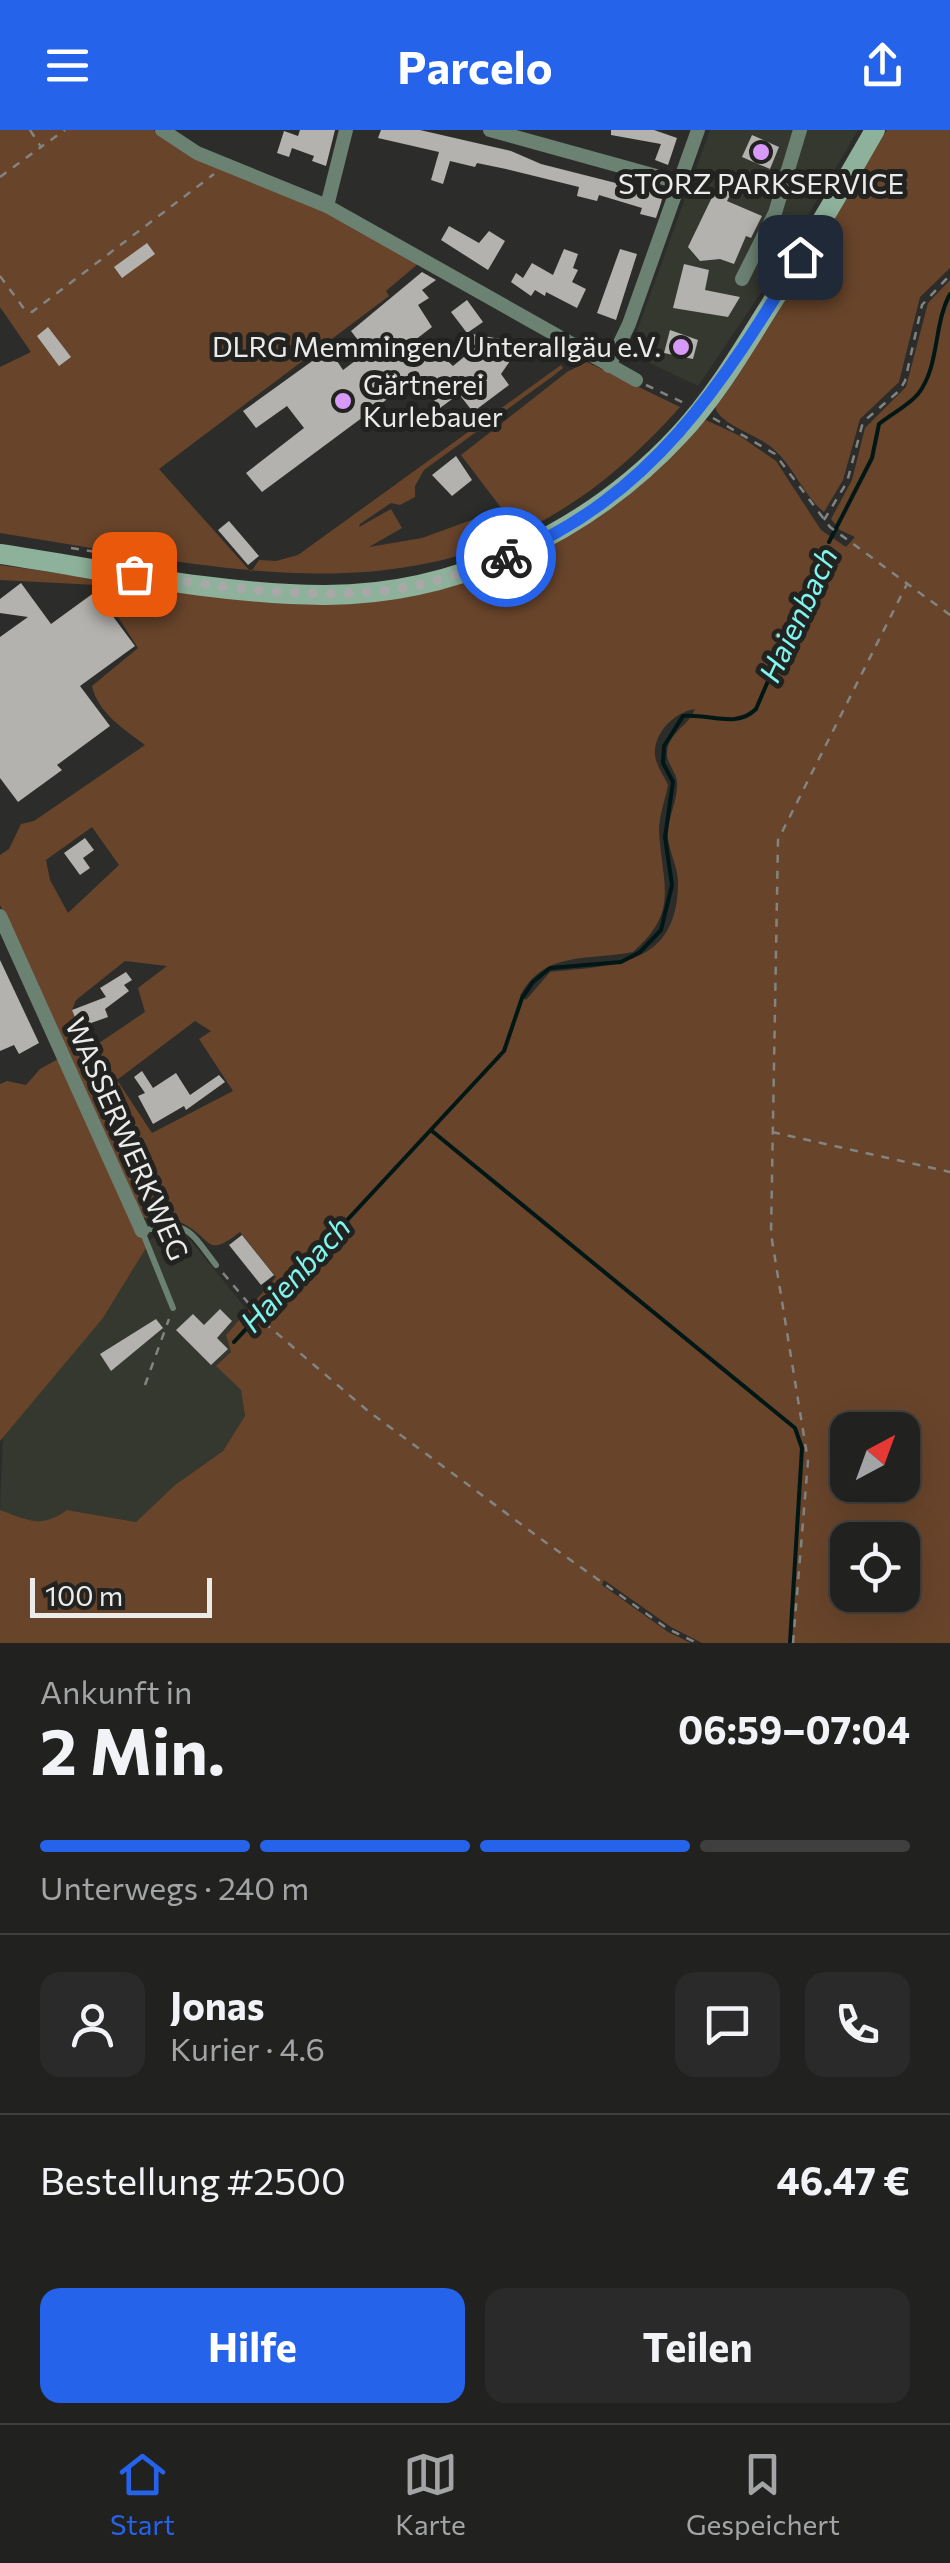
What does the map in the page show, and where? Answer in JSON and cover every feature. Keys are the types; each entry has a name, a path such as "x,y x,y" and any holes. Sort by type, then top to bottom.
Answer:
{"main road":[{"path":"0,554 270,592 325,595 404,588 509,556 577,519 652,462 750,337 876,130"}],"street":[{"path":"162,130 196,152 327,206 636,380"},
{"path":"327,206 346,130"},
{"path":"490,130 678,182"},
{"path":"609,366 629,324 698,130"},
{"path":"742,279 775,213 800,130"},
{"name":"WASSERWERKWEG","path":"0,916 142,1230"}],"lane":[{"path":"142,1230 181,1225 216,1265"},
{"name":"WASSERWERKWEG","path":"142,1230 173,1308"}],"path":[{"path":"30,130 41,147"},
{"path":"0,177 65,130"},
{"path":"0,276 24,310 32,312 194,192 224,164"},
{"path":"824,521 847,482 863,422 899,392 905,382 922,305 950,276"},
{"path":"636,380 775,454 830,527 950,615"},
{"path":"67,548 156,562"},
{"path":"793,1643 808,1461 770,1234 778,840 907,584"},
{"path":"771,1132 950,1172"},
{"path":"216,1265 261,1318 312,1366 650,1616 697,1643"},
{"path":"145,1384 173,1308"}],"shaded area":[{"path":"0,130 153,130 191,157 320,209 419,263 386,291 389,296 159,469 249,569 0,533 0,367 31,352 0,307"},
{"path":"710,130 858,130 773,275 698,386 629,353"},
{"path":"887,130 950,130 950,268 920,297 899,382 860,419 843,480 824,512 778,453 722,418 715,406 771,323"},
{"path":"950,280 950,1643 702,1643 671,1627 604,1580 602,1585 668,1632 691,1643 0,1643 0,1510 34,1521 67,1510 136,1522 175,1485 223,1451 245,1416 241,1390 216,1366 231,1352 226,1335 276,1277 240,1232 215,1245 179,1222 143,1217 0,905 0,855 9,849 21,824 34,821 145,745 106,712 92,686 138,648 97,585 0,580 0,565 243,599 488,573 706,420 740,436 776,461 821,530 846,547 855,537 840,530 831,519 852,480 865,428 906,387 928,303","holes":["695,709 674,735 667,754 677,783 668,837 678,882 675,910 667,931 654,946 619,963 550,972 526,1000 520,996 541,971 569,960 633,952 657,923 665,896 659,825 668,785 657,763 655,747 673,719","92,827 119,865 68,913 50,880 46,860","125,961 167,966 138,988 145,1012 96,1045 73,1036 68,1023 76,1020 72,1010 76,1000","195,1021 211,1031 199,1039 233,1091 152,1133 117,1080"]},
{"path":"587,362 680,407 604,480 526,530 446,559 363,572 253,570 259,560 276,561 298,555 561,365 563,368 553,376 424,470 415,486 415,497 400,505 391,503 360,524 359,527 391,509 402,528 369,547 422,538 502,509 461,455 567,372"},
{"path":"60,1058 146,1248 103,1318 0,1441 0,1084 7,1081 26,1085 40,1069"},
{"path":"175,1234 191,1241 247,1310 226,1335 231,1352 216,1366 241,1390 245,1417 223,1451 175,1485 136,1522 67,1510 51,1522 30,1521 0,1510 3,1435 103,1318 152,1238"}],"building":[{"path":"300,130 335,130 326,166 312,161 314,156 292,148 289,157 277,153 284,131 298,136"},
{"path":"381,130 420,130 511,151 541,164 663,195 656,218 640,214 642,208 599,195 597,201 577,196 579,187 477,163 475,167 450,161 443,184 431,180 439,152 378,138"},
{"path":"611,130 654,130 677,138 668,165 655,160 661,144 611,135"},
{"name":"STORZ PARKSERVICE","path":"752,135 779,147 770,169 742,157"},
{"path":"725,185 730,195 727,201 762,216 751,238 746,236 734,264 720,259 700,261 688,247 716,189"},
{"path":"449,226 479,243 489,231 505,241 488,270 441,240"},
{"path":"147,243 155,254 122,278 114,267"},
{"path":"564,249 578,254 573,268 578,270 572,282 586,289 577,308 546,292 545,296 535,290 531,296 511,282 516,273 523,278 532,263 553,275"},
{"path":"620,249 637,254 616,320 597,313"},
{"path":"684,264 709,270 705,290 740,297 728,317 673,308"},
{"name":"Gärtnerei Kurlebauer","path":"422,272 436,280 422,290 429,298 418,305 432,327 415,340 429,359 438,352 453,366 476,347 467,333 523,343 526,355 512,358 501,374 509,385 473,412 459,394 440,408 417,377 262,492 246,473 304,428 287,406 256,428 243,411 329,349 343,370 367,352 351,331"},
{"path":"467,300 483,322 467,333 451,312"},
{"path":"48,327 71,357 59,366 37,336"},
{"name":"DLRG Memmingen/Unterallgäu e.V.","path":"670,330 698,340 693,359 664,353"},
{"path":"456,456 472,480 452,496 432,475"},
{"path":"229,521 259,556 248,565 218,530"},
{"path":"21,583 51,624 95,592 135,646 80,686 110,726 57,765 62,770 18,802 0,778 0,637 28,617 0,613 0,599"},
{"path":"85,838 94,850 83,858 90,868 80,875 64,853"},
{"path":"0,960 39,1043 19,1054 14,1045 0,1051"},
{"path":"126,972 132,980 124,985 129,991 105,1009 108,1017 91,1023 93,1029 73,1036 68,1023 76,1020 72,1010 106,997 100,988"},
{"path":"142,1071 153,1088 176,1073 190,1095 219,1075 225,1082 186,1110 184,1106 153,1124 138,1096 145,1093 134,1077"},
{"path":"242,1235 274,1275 261,1285 229,1245"},
{"path":"220,1309 232,1321 217,1338 228,1349 211,1365 176,1330 193,1314 204,1325"},
{"path":"156,1319 163,1328 111,1371 100,1354"}],"waterway":[{"name":"Haienbach","path":"829,542 872,458 879,424 914,398 925,383 950,294"},
{"name":"Haienbach","path":"234,1342 504,1051 522,998 533,982 550,968 621,962 640,952 661,930 672,885 665,837 673,782 663,763 664,746 683,716 731,719 756,709 824,551"},
{"path":"432,1131 795,1428 802,1448 790,1643"}],"way so far":[{"path":"134,574 232,588 325,595 404,588 506,557"}],"place":[{"name":"STORZ PARKSERVICE","path":"761,152"},
{"name":"DLRG Memmingen/Unterallgäu e.V.","path":"681,347"},
{"name":"Gärtnerei Kurlebauer","path":"343,401"}],"route":[{"path":"506,557 601,504 680,435 719,384 800,257"}]}
